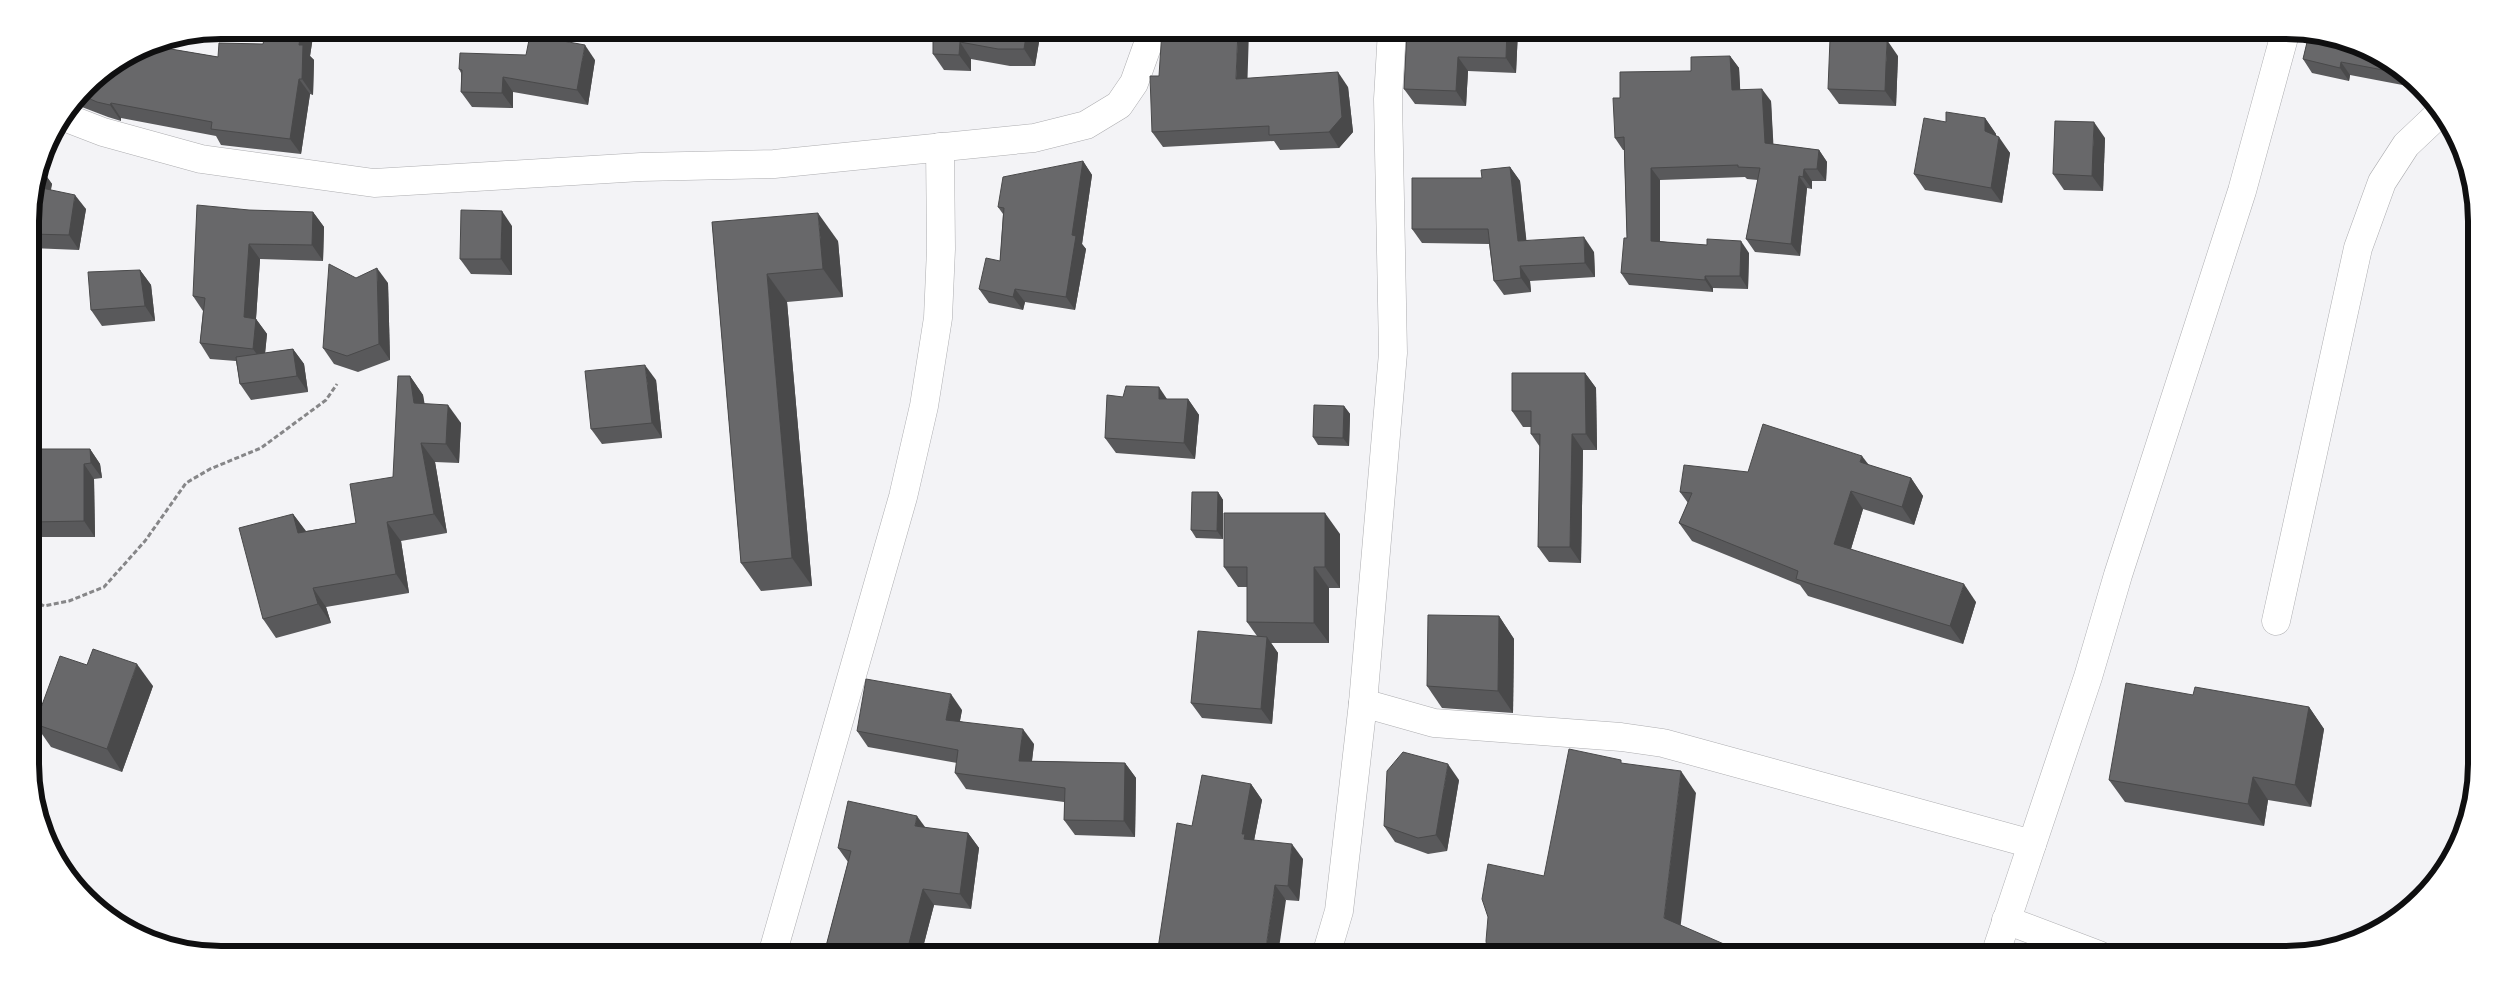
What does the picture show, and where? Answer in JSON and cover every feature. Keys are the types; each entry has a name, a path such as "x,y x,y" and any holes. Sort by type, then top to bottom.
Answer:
{"street":[{"path":"69,119 103,132 201,159 374,183 641,167 774,164 1034,138 1086,125 1119,105 1134,83 1150,39"},
{"path":"1329,946 1339,911 1363,703 1393,353 1388,99 1391,39"},
{"path":"1997,946 2088,677 2118,575 2242,191 2284,39"},
{"path":"2276,621 2358,248 2382,182 2406,145 2436,117"},
{"path":"775,946 903,497 924,406 938,318 941,249 940,147"},
{"path":"1363,703 1434,723 1621,737 1663,743 2032,844"},
{"path":"2006,920 2075,946"}],"path":[{"path":"39,604 44,606 69,601 104,587 145,541 186,483 210,469 261,448 326,400 337,384"}],"building":[{"path":"264,39 300,39 299,45 303,45 302,79 299,79 290,139 211,129 212,122 111,103 110,105 87,98 119,69 140,57 162,48 218,57 219,43 263,44"},
{"path":"529,39 552,39 585,45 577,90 503,77 502,93 461,92 462,70 459,69 460,53 526,55"},
{"path":"933,39 1026,39 1024,49 998,49 960,42 959,55 933,54"},
{"path":"1161,39 1238,39 1236,79 1338,72 1342,117 1329,132 1269,135 1269,126 1152,132 1150,76 1159,76"},
{"path":"1407,39 1507,39 1506,58 1458,57 1456,91 1404,89"},
{"path":"1830,39 1887,40 1885,91 1828,89"},
{"path":"2308,40 2310,40 2345,48 2367,57 2391,72 2341,62 2340,68 2303,59"},
{"path":"1730,56 1732,90 1762,89 1765,143 1819,150 1817,169 1804,169 1803,177 1799,176 1791,244 1746,239 1760,168 1738,167 1738,165 1651,168 1651,241 1707,245 1707,239 1741,241 1740,276 1705,276 1705,280 1621,273 1624,238 1627,238 1624,137 1615,138 1613,98 1620,98 1620,72 1691,71 1691,57"},
{"path":"1946,112 1985,118 1985,131 1999,137 1991,188 1914,174 1924,118 1946,122"},
{"path":"2055,121 2094,122 2092,176 2053,174"},
{"path":"1083,161 1072,235 1076,236 1066,297 1015,289 1013,297 979,289 986,258 1000,261 1004,208 998,207 1003,177"},
{"path":"1510,167 1518,241 1584,237 1585,263 1520,266 1521,278 1494,281 1488,229 1412,229 1412,178 1482,178 1481,170"},
{"path":"42,188 75,195 69,235 39,234"},
{"path":"197,205 249,210 313,212 312,245 249,244 244,317 256,319 253,349 200,343 205,298 193,296"},
{"path":"461,210 502,211 501,259 460,259"},
{"path":"818,213 823,269 767,274 792,558 741,563 712,222"},
{"path":"329,264 356,278 377,268 379,344 347,356 323,348"},
{"path":"140,270 145,306 91,310 88,272"},
{"path":"293,349 297,376 240,384 236,357"},
{"path":"645,365 652,423 591,429 585,371"},
{"path":"1512,373 1585,373 1586,434 1572,434 1570,547 1538,547 1540,434 1531,434 1531,411 1512,411"},
{"path":"398,376 410,376 414,403 448,405 446,444 421,443 434,514 387,522 396,574 313,588 318,604 263,619 239,528 293,514 298,533 356,523 350,484 393,477"},
{"path":"1126,386 1159,387 1159,399 1188,399 1184,443 1105,438 1107,395 1123,397"},
{"path":"1314,405 1344,406 1343,438 1313,437"},
{"path":"1763,424 1862,456 1860,462 1911,478 1902,507 1851,491 1834,544 1964,584 1950,626 1796,579 1798,571 1679,523 1692,493 1680,492 1684,465 1748,472"},
{"path":"39,449 90,449 91,463 84,464 84,521 39,522"},
{"path":"1192,492 1218,492 1217,531 1191,530"},
{"path":"1224,513 1325,513 1325,567 1314,567 1314,623 1247,622 1247,567 1224,567"},
{"path":"1428,615 1499,616 1498,691 1427,686"},
{"path":"1198,631 1267,637 1261,709 1191,703"},
{"path":"93,649 137,664 107,749 39,725 39,713 60,656 87,665"},
{"path":"866,679 951,694 946,720 1023,729 1019,761 1125,763 1124,821 1064,820 1065,788 955,773 958,750 857,731"},
{"path":"2126,683 2193,695 2195,687 2309,707 2295,785 2253,777 2248,804 2109,780"},
{"path":"1569,749 1621,760 1621,763 1681,771 1664,918 1728,946 1487,946 1488,917 1482,899 1488,864 1544,876"},
{"path":"1403,752 1448,764 1436,835 1418,838 1384,826 1387,771"},
{"path":"1202,775 1251,784 1242,834 1245,834 1244,839 1292,844 1288,886 1275,885 1266,946 1158,946 1177,823 1192,826"},
{"path":"848,801 917,816 915,826 968,833 960,894 923,889 908,946 826,946 851,851 838,848"}]}
